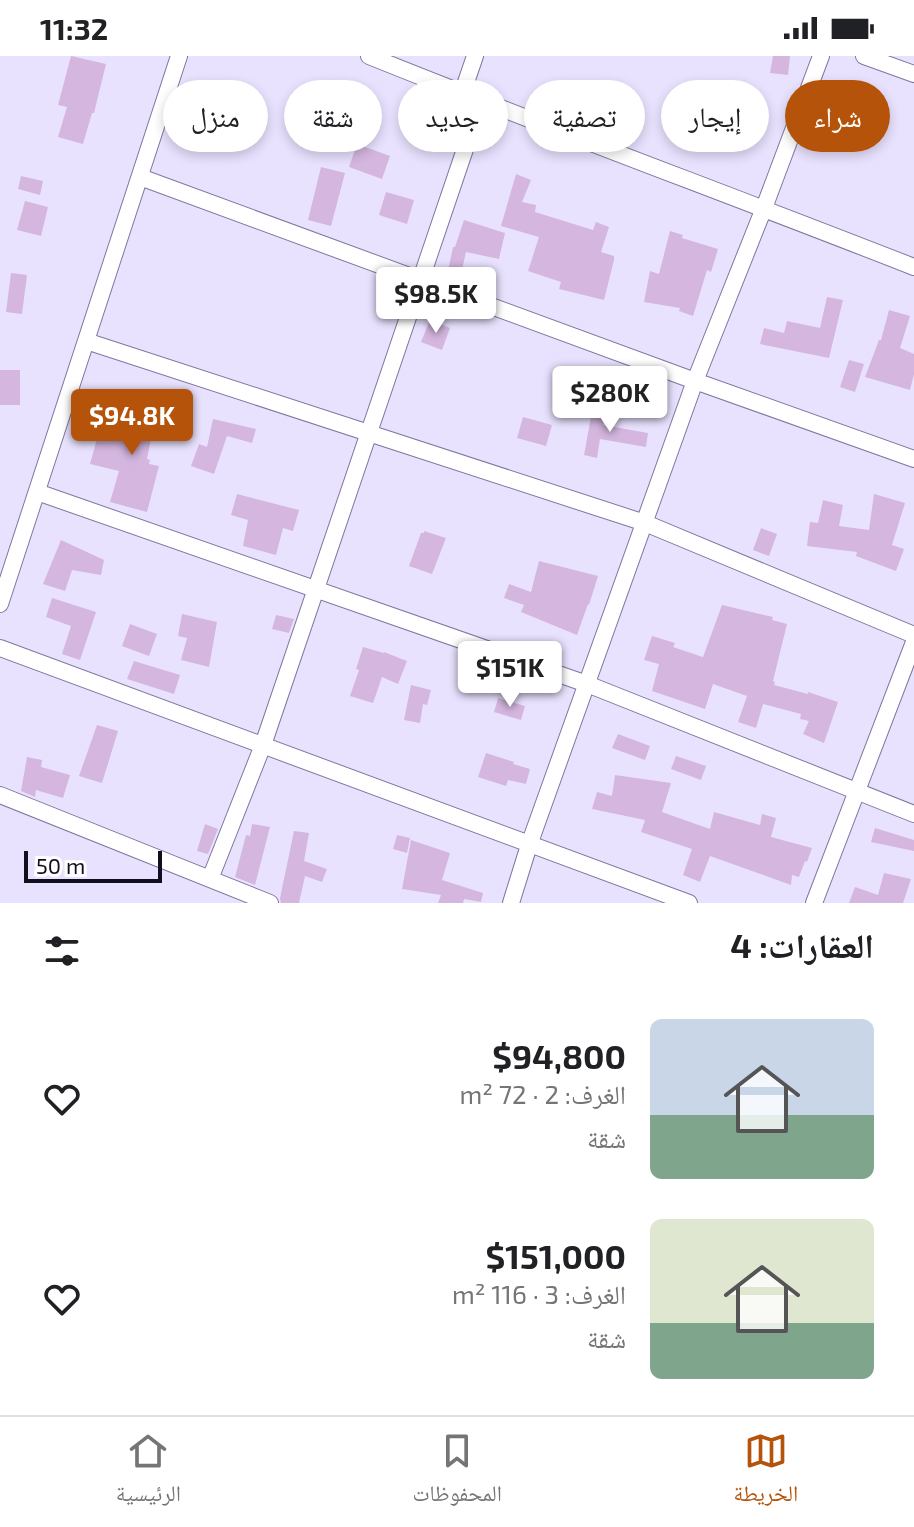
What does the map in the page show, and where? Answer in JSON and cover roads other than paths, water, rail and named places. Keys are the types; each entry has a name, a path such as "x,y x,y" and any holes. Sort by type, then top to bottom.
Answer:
{"street":[{"path":"0,604 179,56"},
{"path":"369,56 428,80"},
{"path":"467,80 475,56"},
{"path":"511,903 695,381 821,56"},
{"path":"864,56 914,74"},
{"path":"508,112 914,267"},
{"path":"210,879 263,745 464,152"},
{"path":"140,177 914,459"},
{"path":"86,341 645,523 914,635"},
{"path":"37,492 587,684 914,814"},
{"path":"814,903 914,642"},
{"path":"0,648 689,903"},
{"path":"0,795 270,903"}]}
